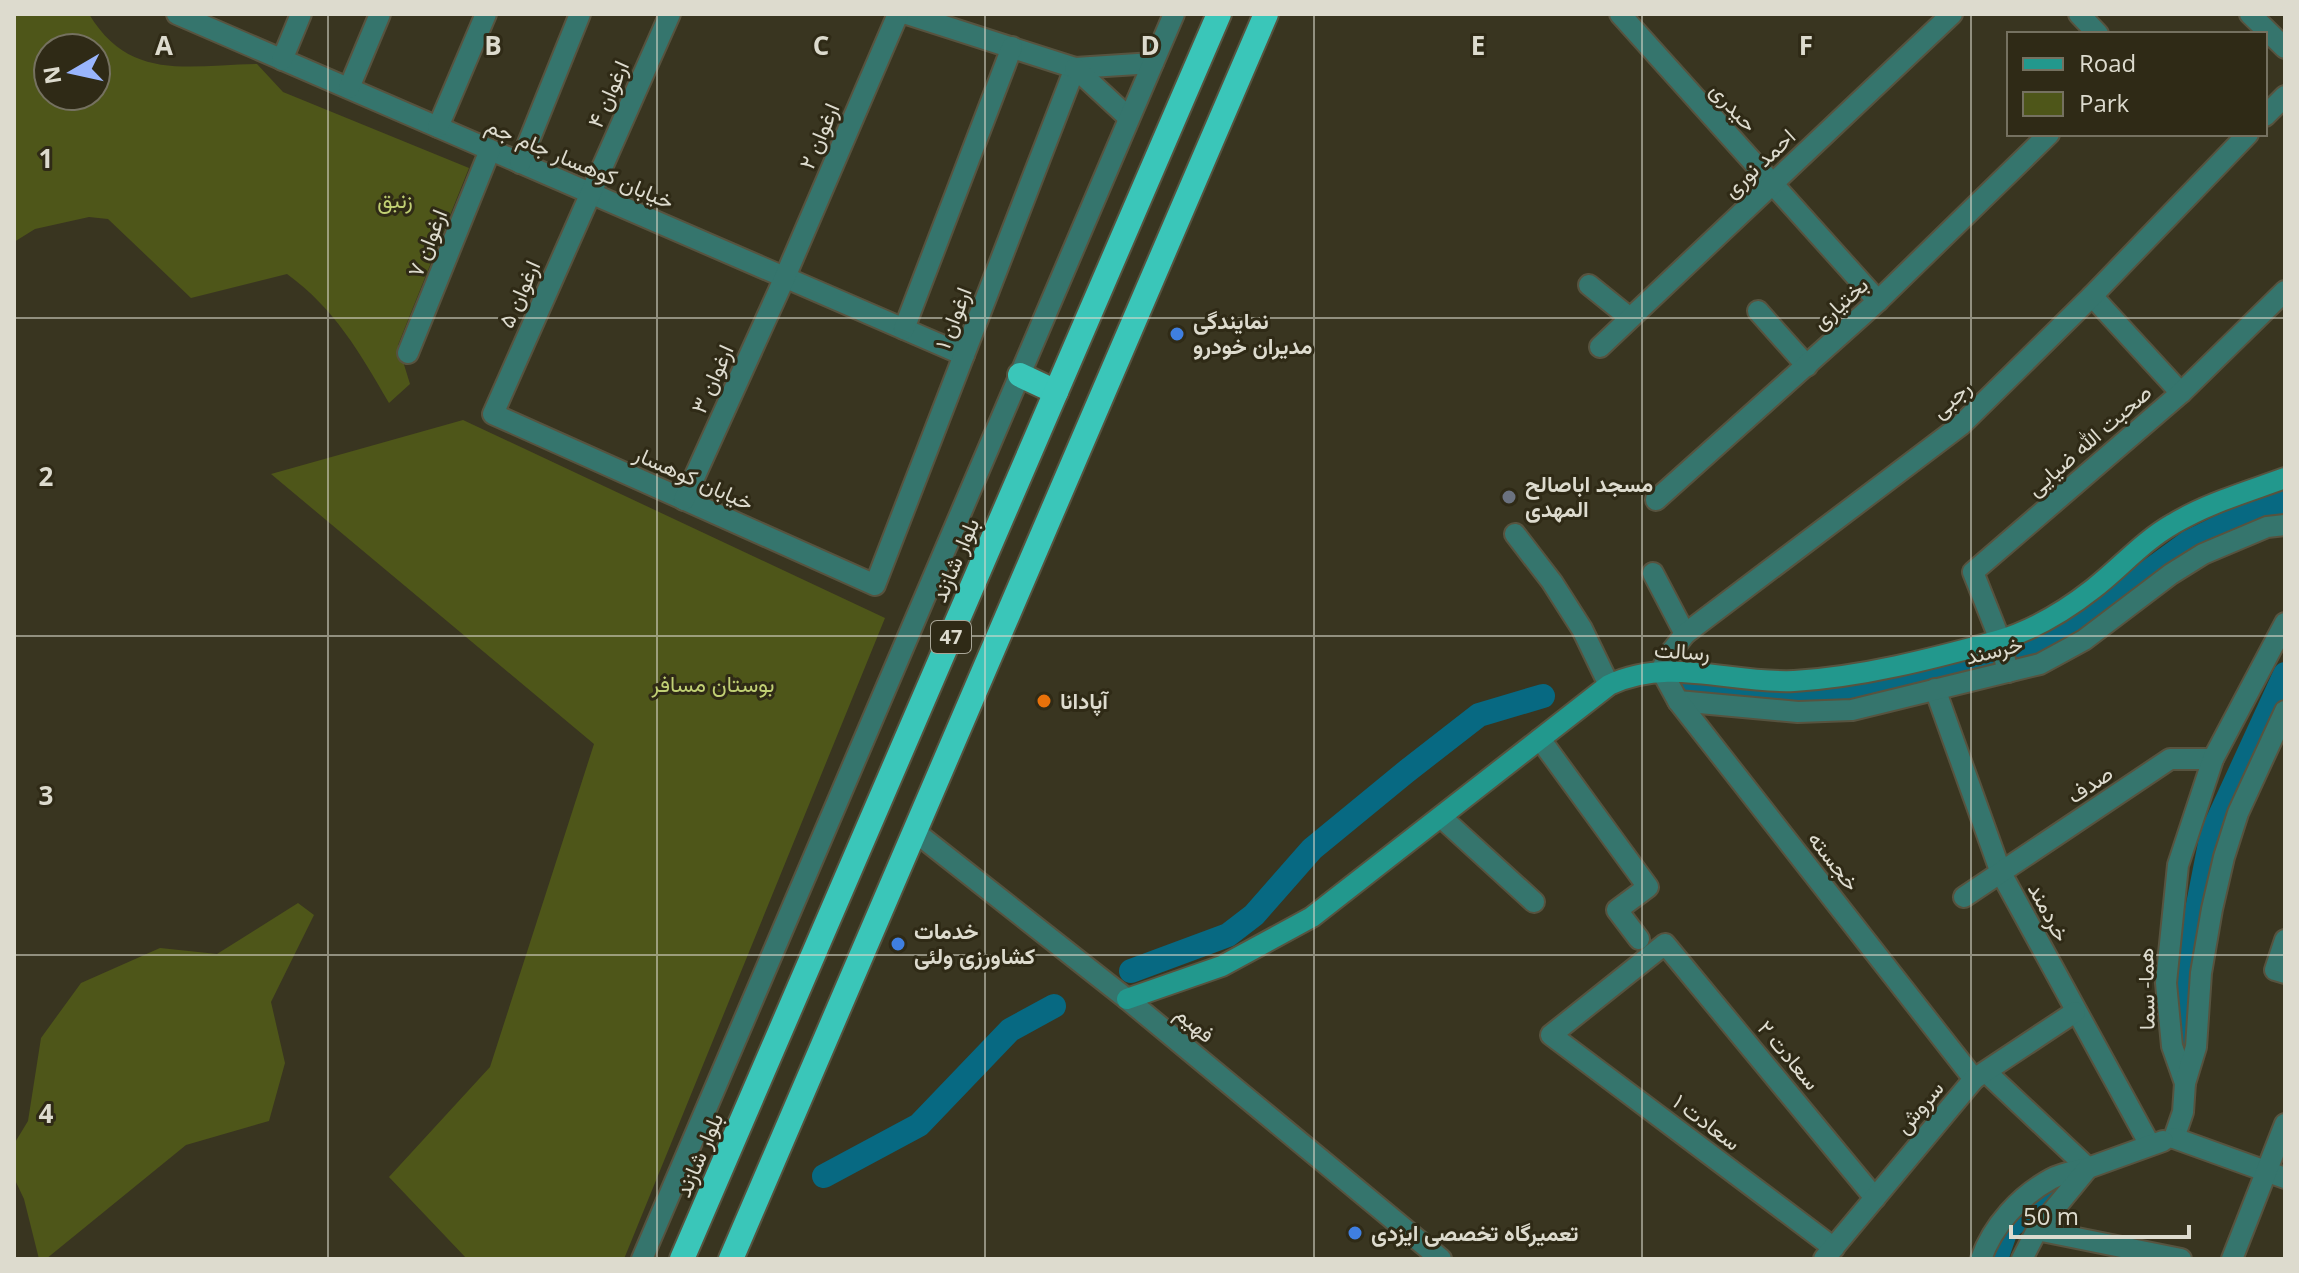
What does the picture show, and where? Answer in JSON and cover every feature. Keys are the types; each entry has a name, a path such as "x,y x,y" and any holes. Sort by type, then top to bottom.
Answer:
{"highway":[{"name":"بلوار شازند","path":"682,1259 1219,14"},
{"name":"47","path":"731,1259 1266,14"},
{"path":"1020,375 1056,392"}],"street":[{"name":"خیابان کوهسار جام جم","path":"177,14 208,20 282,60 964,355"},
{"path":"282,60 301,14"},
{"path":"349,88 380,14"},
{"path":"438,127 486,14"},
{"path":"520,163 580,14"},
{"name":"ارغوان ۴","path":"590,193 670,14"},
{"name":"ارغوان ۲","path":"785,277 898,14"},
{"path":"907,14 1075,68 1153,63"},
{"path":"642,1259 1174,14"},
{"name":"حیدری","path":"1620,14 1878,301"},
{"name":"احمد نوری","path":"1600,347 1952,14"},
{"path":"2079,14 2096,32"},
{"path":"2250,14 2285,48"},
{"path":"904,329 1012,47"},
{"path":"1075,68 1129,118"},
{"name":"ارغوان ۱","path":"875,585 1075,68"},
{"path":"2267,114 2285,96"},
{"name":"بختیاری","path":"1656,500 1878,301 2047,136"},
{"name":"رجبی","path":"1661,670 1685,634 1961,425 2092,296 2246,136"},
{"name":"ارغوان ۷","path":"408,353 490,150"},
{"name":"ارغوان ۵","path":"493,414 590,193"},
{"name":"ارغوان ۳","path":"684,500 785,277"},
{"path":"1589,285 1630,318"},
{"name":"صحبت الله ضیایی","path":"2000,640 1973,572 2181,393 2285,291"},
{"path":"2092,296 2181,393"},
{"path":"1758,311 1807,366"},
{"name":"خیابان کوهسار","path":"493,414 875,585"},
{"name":"رسالت","path":"1127,999 1222,966 1312,917 1609,685 1628,676 1661,670 1790,681 1840,677 2000,640 2066,608 2171,525 2211,505 2285,478"},
{"name":"خرسند","path":"1678,701 1798,712 1852,710 2040,664 2084,640 2171,574 2203,554 2267,527 2285,525"},
{"path":"1515,534 1552,582 1582,629 1609,685"},
{"path":"1653,573 1685,634"},
{"name":"هما- سما","path":"2185,1083 2172,1046 2167,1015 2168,950 2178,865 2213,759 2285,623"},
{"path":"2000,640 2008,672"},
{"name":"خجسته","path":"1661,670 1678,701 1980,1075 2088,1168"},
{"name":"خردمند","path":"1935,689 2001,873 2150,1145"},
{"path":"2174,1138 2183,1112 2185,1083 2196,1047 2201,973 2224,857 2238,813 2285,711"},
{"path":"1540,739 1648,887 1617,910 1639,939"},
{"name":"صدف","path":"1964,897 2170,759 2213,759"},
{"path":"1441,817 1534,902"},
{"name":"فهیم","path":"914,831 1127,999 1441,1259"},
{"path":"2285,940 2275,970 2285,973"},
{"name":"سعادت ۲","path":"1551,1035 1665,944 1875,1198"},
{"name":"سروش","path":"1829,1253 1980,1075 2075,1012"},
{"name":"سعادت ۱","path":"1551,1035 1829,1253"},
{"path":"2232,1259 2276,1175 2285,1124"},
{"path":"1981,1259 1988,1239 2017,1204 2053,1178 2174,1138 2276,1175"},
{"path":"2022,1259 2037,1230 2088,1168"},
{"path":"2037,1230 2181,1259"}],"green space":[{"name":"زنبق","path":"14,14 89,14 102,32 32,32 32,112 112,112 112,42 142,60 162,65 257,64 283,92 469,168 398,345 410,384 389,403 357,349 333,317 287,274 191,298 108,219 89,217 35,229 14,242"},
{"name":"بوستان مسافر","path":"463,420 885,618 624,1259 467,1259 389,1177 490,1067 594,744 271,474"},
{"path":"298,903 314,915 271,1002 285,1063 269,1121 186,1145 46,1259 39,1259 24,1199 14,1178 14,1144 28,1121 41,1038 81,983 160,948 217,954"}],"waterway":[{"path":"1671,682 1781,697 1851,695 2017,656 2049,641 2085,618 2189,542 2240,517 2285,500"},
{"path":"2182,1043 2184,976 2212,833 2285,674"},
{"path":"1131,971 1228,935 1254,915 1312,849 1479,715 1543,696"},
{"path":"824,1176 919,1125 1010,1030 1054,1006"},
{"path":"1996,1259 2006,1230 2062,1183"}],"place":[{"name":"نمایندگی مدیران خودرو","path":"1177,334"},
{"name":"مسجد اباصالح المهدی","path":"1509,497"},
{"name":"آپادانا","path":"1044,701"},
{"name":"خدمات کشاورزی ولئی","path":"898,944"},
{"name":"تعمیرگاه تخصصی ایزدی","path":"1355,1233"}]}
